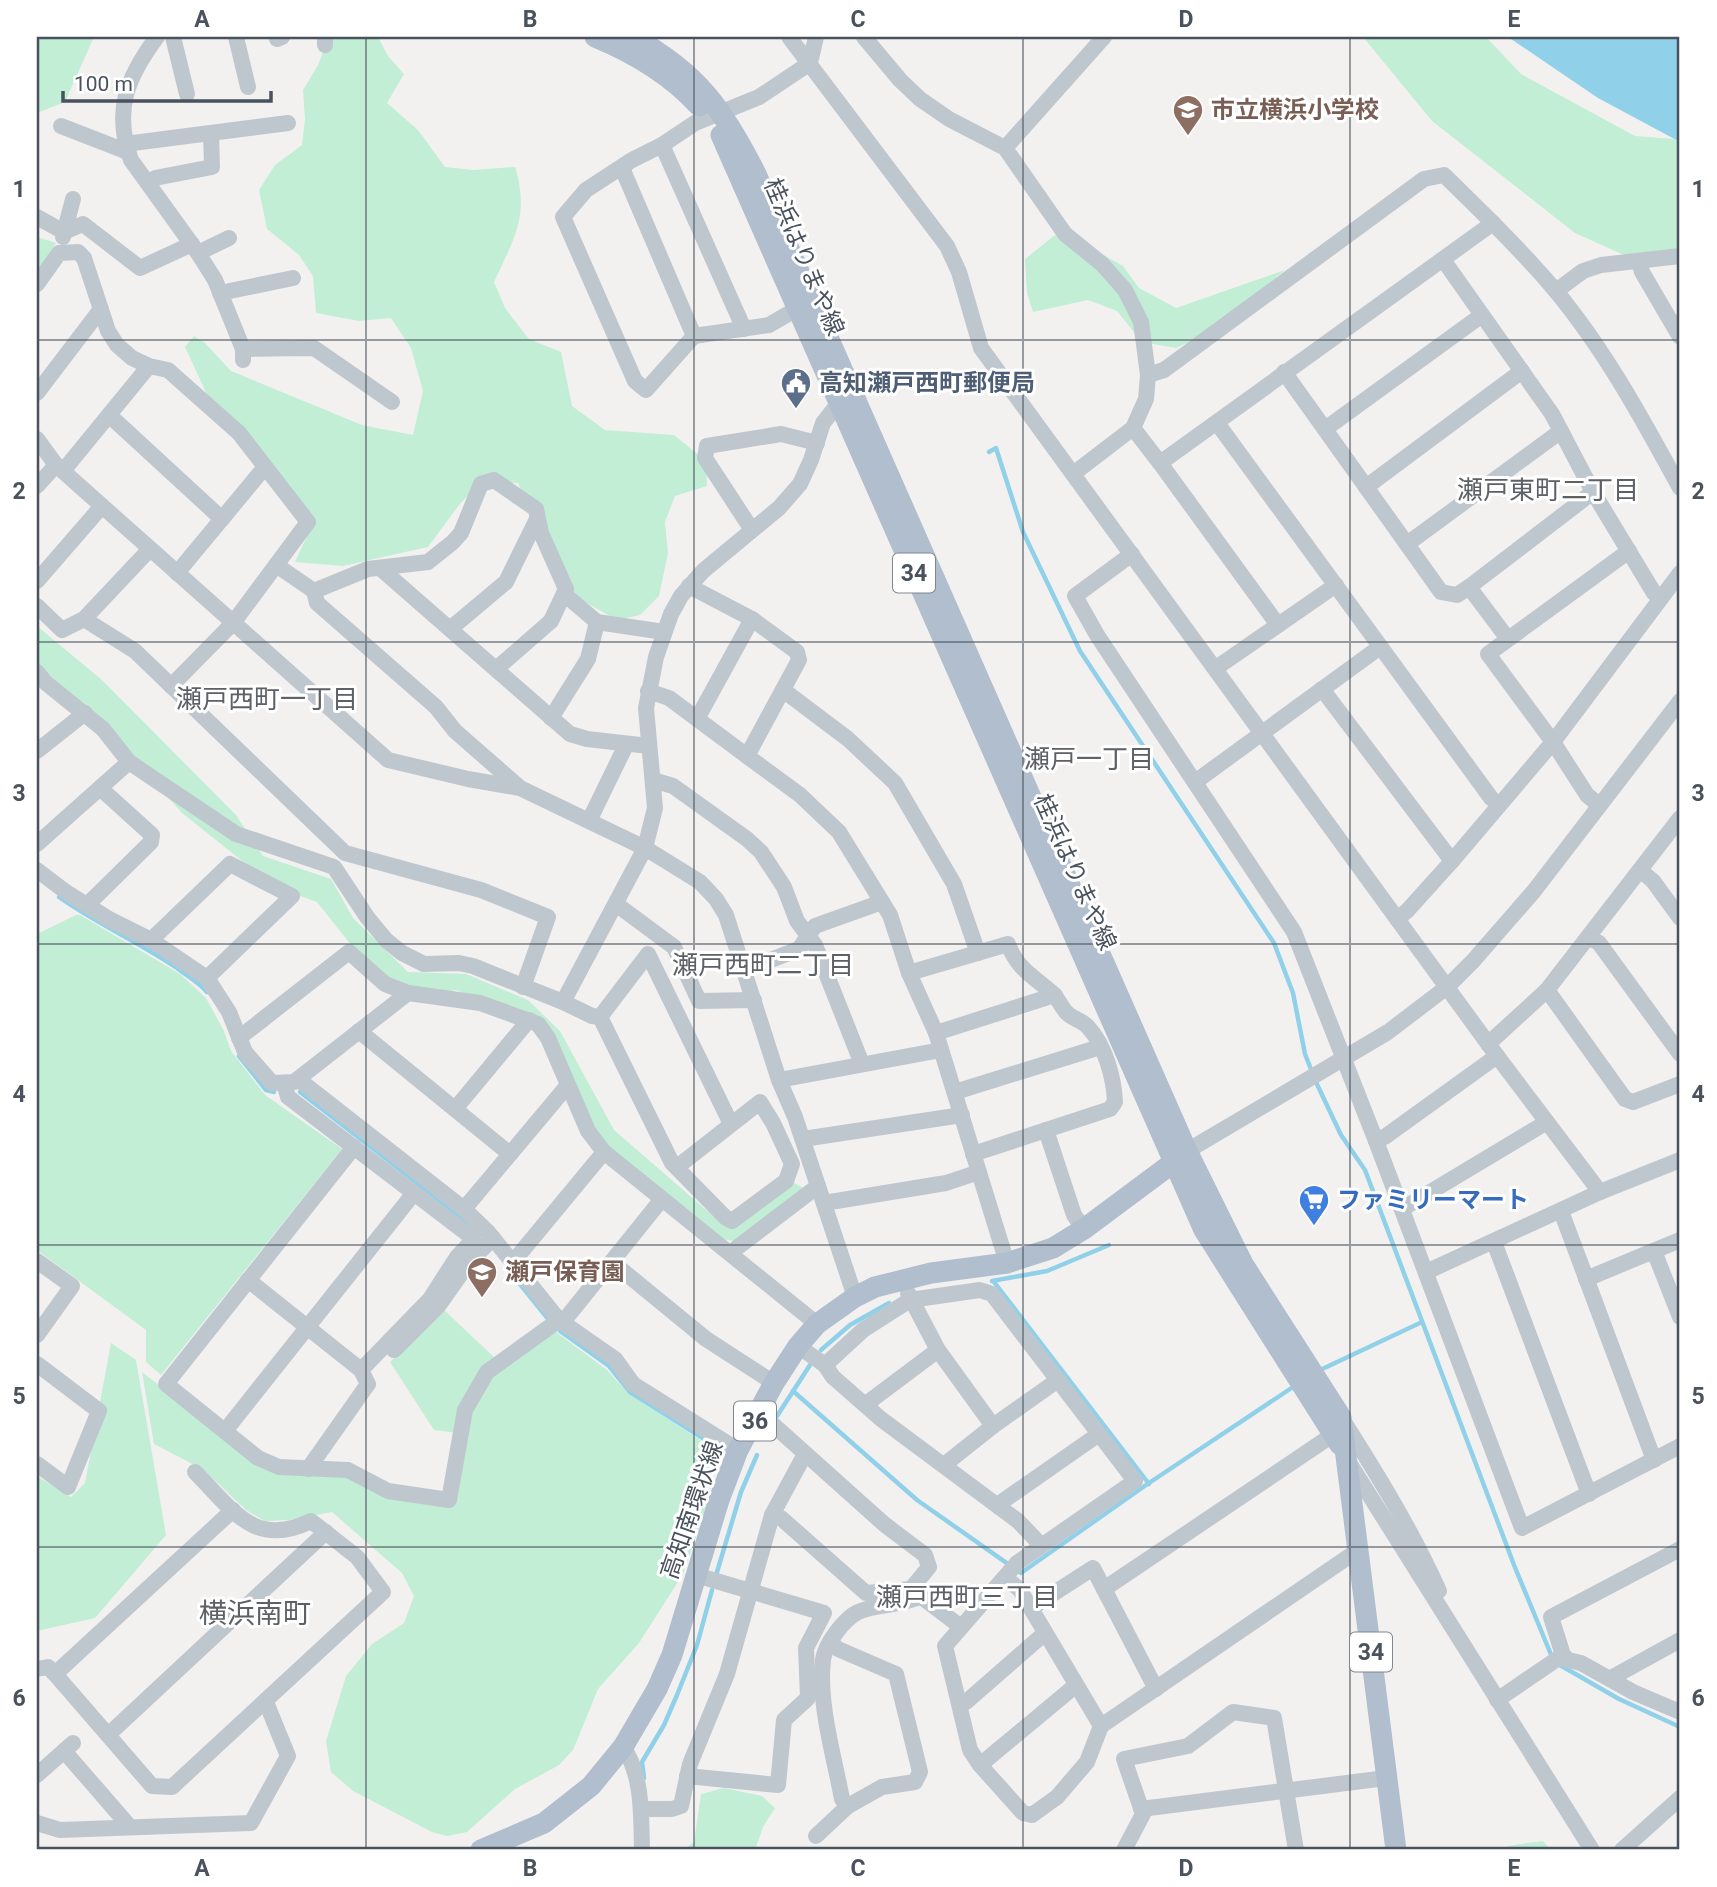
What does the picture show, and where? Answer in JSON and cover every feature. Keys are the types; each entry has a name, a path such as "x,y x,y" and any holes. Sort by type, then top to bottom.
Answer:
{"main road":[{"name":"桂浜はりまや線","path":"595,37 624,48 651,65 715,114"},
{"name":"桂浜はりまや線","path":"633,37 659,51 692,77 756,174 805,305 1181,1156 1339,1435 1359,1553 1396,1850"},
{"name":"高知南環状線","path":"481,1850 544,1823 591,1786 623,1747 657,1689 672,1655 719,1500 738,1450 774,1383 798,1346 817,1324 855,1297 875,1287 905,1278 1007,1263 1053,1248 1084,1229 1181,1156"}],"street":[{"path":"157,37 139,61 131,79 121,127 126,148 131,160 195,249 220,293 243,355 314,348 392,402"},
{"path":"173,37 187,94"},
{"path":"236,37 248,87"},
{"path":"789,37 947,246 959,272 981,348 1492,1050 1600,1192"},
{"path":"805,305 769,325 694,336 672,364 646,390 635,381 562,217 586,190 632,160 715,114 759,97 810,63 816,37"},
{"path":"864,37 900,80 920,99 949,119 1006,148 1065,234 1102,264 1125,290 1141,322 1148,374 1146,399 1133,428 1073,474"},
{"path":"1006,148 1104,37"},
{"path":"61,126 126,148 288,122"},
{"path":"155,178 212,167 211,133"},
{"path":"662,145 744,329"},
{"path":"622,168 694,336"},
{"path":"1148,374 1164,370 1424,179 1444,176 1493,223 1556,291 1615,374 1680,488"},
{"path":"62,252 64,232 73,199"},
{"path":"37,217 64,232"},
{"path":"64,232 83,223 140,268 229,238"},
{"path":"1160,463 1284,372 1444,261 1493,223"},
{"path":"37,284 58,253 78,252 84,258 108,331 117,345 132,358 149,366 168,370 239,433 308,522 233,623 171,686"},
{"path":"1556,291 1583,271 1601,265 1680,256"},
{"path":"1444,261 1561,431 1593,492 1654,593 1661,598"},
{"path":"1639,261 1642,272 1680,337"},
{"path":"220,293 293,278"},
{"path":"37,393 101,309"},
{"path":"1325,429 1482,315"},
{"path":"37,486 59,468 149,366"},
{"path":"1284,372 1441,592 1457,594 1469,587 1593,492"},
{"path":"1366,487 1522,372"},
{"path":"563,1002 645,848 655,808 646,708 664,632 681,596 689,586 703,571 779,508 800,484 824,424 845,395"},
{"path":"108,415 222,519"},
{"path":"1217,423 1498,804"},
{"path":"1133,428 1278,625"},
{"path":"1407,544 1561,431"},
{"path":"752,530 705,458 707,446 781,435 817,443"},
{"path":"37,439 59,468 388,760 520,788"},
{"path":"177,573 265,467"},
{"path":"314,591 368,569 423,564 461,533 481,484 494,480 536,509 537,519 566,589 551,621 496,669"},
{"path":"37,581 102,506"},
{"path":"450,629 506,582 537,519"},
{"path":"37,607 61,631 84,619 150,549"},
{"path":"1599,805 1587,795 1553,742 1488,653 1629,551"},
{"path":"1132,554 1075,596 1097,635 1294,932 1522,1528 1680,1446"},
{"path":"276,565 314,591 317,603 436,707 455,731 520,788 645,848 700,882 716,900 726,915 779,1080 803,1139 855,1297"},
{"path":"380,568 570,734 626,745 649,746"},
{"path":"1397,919 1407,911 1553,742 1680,573"},
{"path":"1216,668 1335,585"},
{"path":"689,586 752,619 797,652 799,660 747,755"},
{"path":"1469,587 1508,639"},
{"path":"564,594 597,622 664,632"},
{"path":"84,619 135,651 345,853 481,890 548,917 523,987"},
{"path":"697,719 752,619"},
{"path":"551,718 589,659 597,622"},
{"path":"1195,782 1380,647"},
{"path":"37,672 46,683 103,729 129,762 236,834 334,867 367,917 386,940 402,953 424,964 473,966 600,1017"},
{"path":"1322,689 1451,861"},
{"path":"783,690 848,739 895,783 954,884 978,953"},
{"path":"648,691 669,698 747,755 800,795 839,832 890,915 909,973 936,1033 1007,1263"},
{"path":"1181,1156 1344,1060 1388,1032 1447,987 1534,891 1680,701"},
{"path":"37,751 85,713"},
{"path":"589,821 626,745"},
{"path":"37,844 129,762"},
{"path":"653,780 673,786 761,852 784,887 797,921 816,945 862,1064"},
{"path":"87,905 151,842 152,835 100,788"},
{"path":"1376,1141 1386,1136 1492,1050 1547,990 1680,818"},
{"path":"334,867 345,853"},
{"path":"151,940 230,864 292,896 207,978"},
{"path":"37,870 108,919 151,940 207,978 229,1012 245,1052 268,1082 291,1081 408,993"},
{"path":"1640,870 1653,881 1680,918"},
{"path":"745,970 799,949 815,926 882,902"},
{"path":"616,904 674,947 699,1001 754,1000"},
{"path":"1588,937 1599,943 1680,1054"},
{"path":"909,973 1008,944 1014,960 1055,995 1068,1014 1087,1024 1114,1082 1115,1102 1110,1109 973,1154"},
{"path":"239,1038 349,952 385,984 408,993 480,1003 529,1020 544,1029 588,1131 604,1152 817,1324"},
{"path":"600,1017 648,954 731,1124"},
{"path":"1547,990 1625,1099 1633,1102 1680,1084"},
{"path":"936,1033 1055,995"},
{"path":"600,1017 672,1163 725,1217 732,1221 786,1181 792,1164 760,1102 677,1167"},
{"path":"455,1110 529,1020"},
{"path":"359,1031 510,1154"},
{"path":"955,1093 1100,1047"},
{"path":"779,1080 942,1050"},
{"path":"291,1081 288,1097 474,1239 457,1257 430,1299 361,1370"},
{"path":"291,1081 464,1209 494,1238 561,1321 615,1359 633,1384 738,1450"},
{"path":"464,1209 568,1085"},
{"path":"803,1139 961,1115"},
{"path":"1402,1209 1547,1122"},
{"path":"1046,1130 1074,1215 1084,1229"},
{"path":"354,1147 166,1384 258,1458 279,1467 348,1470 388,1491 449,1500 465,1410 487,1371 561,1321 662,1199"},
{"path":"513,1262 604,1152"},
{"path":"1426,1272 1600,1192 1680,1160"},
{"path":"824,1203 946,1183 979,1172"},
{"path":"730,1253 818,1186"},
{"path":"225,1431 414,1192"},
{"path":"1561,1211 1654,1460"},
{"path":"394,1350 439,1305 468,1264 494,1238"},
{"path":"1586,1279 1680,1241"},
{"path":"1494,1242 1589,1494"},
{"path":"1654,1251 1680,1317"},
{"path":"37,1261 72,1286 37,1335"},
{"path":"612,1262 706,1339 774,1383"},
{"path":"905,1278 910,1300 938,1350 993,1426"},
{"path":"248,1280 361,1370 368,1384 308,1469"},
{"path":"825,1365 863,1330 910,1300 980,1290 992,1294 1135,1481 1017,1563 944,1646 970,1750 1023,1813 1032,1815 1057,1797 1087,1762 1101,1727 1351,1555 1359,1553"},
{"path":"798,1346 825,1365 833,1377 881,1419 1018,1521 1041,1545"},
{"path":"867,1406 938,1350"},
{"path":"37,1364 99,1411 68,1487 37,1464"},
{"path":"944,1465 1058,1380"},
{"path":"759,1412 884,1524 925,1555 929,1567 910,1602 858,1612 830,1642 823,1657 823,1692 842,1799 848,1806"},
{"path":"999,1507 1003,1501 1099,1434"},
{"path":"1339,1435 1376,1505 1592,1850"},
{"path":"1104,1589 1339,1435"},
{"path":"1339,1435 1394,1501 1421,1550 1466,1649"},
{"path":"641,1809 672,1810 681,1806 690,1763 727,1674 772,1515 805,1454"},
{"path":"37,1669 48,1667 55,1674 152,1786 172,1787 383,1592 357,1557 311,1521 284,1532 271,1532 252,1525 195,1472"},
{"path":"1353,1512 1376,1505"},
{"path":"55,1674 233,1510"},
{"path":"772,1515 781,1518 866,1593 916,1593 961,1627"},
{"path":"108,1735 326,1532"},
{"path":"1557,1658 1551,1617 1680,1549"},
{"path":"1031,1608 1093,1568 1156,1689"},
{"path":"687,1776 778,1786 784,1720 807,1698 806,1648 824,1613 696,1575"},
{"path":"1006,1578 1020,1590 1101,1727"},
{"path":"960,1704 966,1702 1045,1633"},
{"path":"1611,1678 1680,1640"},
{"path":"816,1836 848,1806 882,1787 915,1782 920,1772 896,1674 838,1649 830,1642"},
{"path":"1497,1700 1557,1658 1581,1663 1633,1692 1680,1712"},
{"path":"980,1765 1075,1686"},
{"path":"37,1824 60,1830 251,1823 288,1756 266,1702"},
{"path":"1124,1850 1143,1814 1124,1759 1188,1746 1233,1712 1274,1718 1296,1850"},
{"path":"37,1775 69,1747 130,1827"},
{"path":"623,1747 631,1759 641,1809 642,1850"},
{"path":"1141,1809 1386,1778"},
{"path":"1622,1850 1680,1798"}],"green space":[{"path":"37,37 94,37 65,102 37,113"},
{"path":"329,37 378,37 388,56 404,74 387,103 418,130 445,167 473,170 515,167 521,199 518,226 494,282 505,308 529,339 561,352 572,406 605,430 674,435 706,461 707,486 675,496 665,522 668,553 659,596 640,615 617,620 567,592 518,483 482,481 459,505 428,547 343,566 295,562 313,523 300,500 244,429 215,412 185,347 194,336 205,343 231,371 362,425 413,435 423,391 411,348 391,318 359,321 316,313 313,276 299,255 267,229 259,190 275,165 302,145 305,119 303,90 318,65"},
{"path":"1363,37 1486,37 1521,74 1635,136 1674,139 1680,143 1680,253 1624,255 1575,233 1432,121"},
{"path":"1055,235 1076,248 1091,248 1123,266 1139,288 1176,308 1285,270 1208,333 1176,348 1142,342 1117,311 1088,300 1033,312 1027,293 1025,259"},
{"path":"37,237 56,243 37,271"},
{"path":"37,626 102,680 236,815 263,856 331,879 353,918 408,972 466,974 528,1000 560,1031 614,1130 719,1221 788,1180 808,1190 741,1242 709,1237 631,1181 593,1128 550,1049 526,1019 456,990 406,997 363,960 317,902 275,887 182,813 129,753 37,664"},
{"path":"76,915 180,974 206,998 224,1031 231,1051 265,1095 342,1149 161,1375 146,1362 146,1330 37,1250 37,934"},
{"path":"444,1310 497,1360 459,1433 434,1430 390,1362"},
{"path":"556,1332 607,1370 629,1394 708,1445 711,1494 683,1574 639,1643 598,1689 573,1750 559,1765 515,1789 467,1832 447,1836 432,1832 353,1791 331,1772 326,1741 346,1676 372,1644 404,1623 414,1596 402,1573 332,1512 289,1520 265,1521 246,1510 204,1470 154,1444 142,1372 256,1461 348,1474 453,1504 467,1410 488,1373"},
{"path":"111,1343 136,1360 166,1535 95,1618 37,1631 37,1476 71,1497 85,1483"},
{"path":"724,1788 762,1796 775,1808 763,1827 755,1850 683,1850 694,1842 701,1794"},
{"path":"1543,1841 1551,1850 1493,1850 1514,1845"}],"water":[{"path":"1508,37 1680,37 1680,142 1598,98"}],"waterway":[{"path":"989,452 996,448 1023,532 1080,651 1274,943 1293,993 1305,1054 1312,1072"},
{"path":"59,897 163,959 207,992"},
{"path":"239,1056 266,1090 274,1092"},
{"path":"1315,1080 1341,1135 1365,1170 1514,1565 1552,1657"},
{"path":"300,1092 472,1228"},
{"path":"992,1281 1047,1271 1109,1245"},
{"path":"511,1273 549,1320"},
{"path":"994,1282 1149,1484"},
{"path":"821,1350 850,1325 889,1303"},
{"path":"1318,1371 1422,1322"},
{"path":"560,1331 609,1366 630,1392 709,1442"},
{"path":"777,1416 810,1365"},
{"path":"793,1391 917,1500 1021,1573 1146,1485 1296,1385"},
{"path":"717,1572 741,1492 757,1455"},
{"path":"644,1778 642,1762 664,1725 677,1695 697,1645 712,1590"},
{"path":"1558,1664 1619,1699 1680,1727"}],"place":[{"name":"市立横浜小学校","path":"1188,137"},
{"name":"高知瀬戸西町郵便局","path":"796,410"},
{"name":"ファミリーマート","path":"1314,1227"},
{"name":"瀬戸保育園","path":"482,1299"}],"district":[{"name":"瀬戸東町二丁目","path":"1548,490"},
{"name":"瀬戸西町一丁目","path":"267,699"},
{"name":"瀬戸一丁目","path":"1089,759"},
{"name":"瀬戸西町二丁目","path":"763,965"},
{"name":"瀬戸西町三丁目","path":"967,1597"},
{"name":"横浜南町","path":"255,1613"}]}
